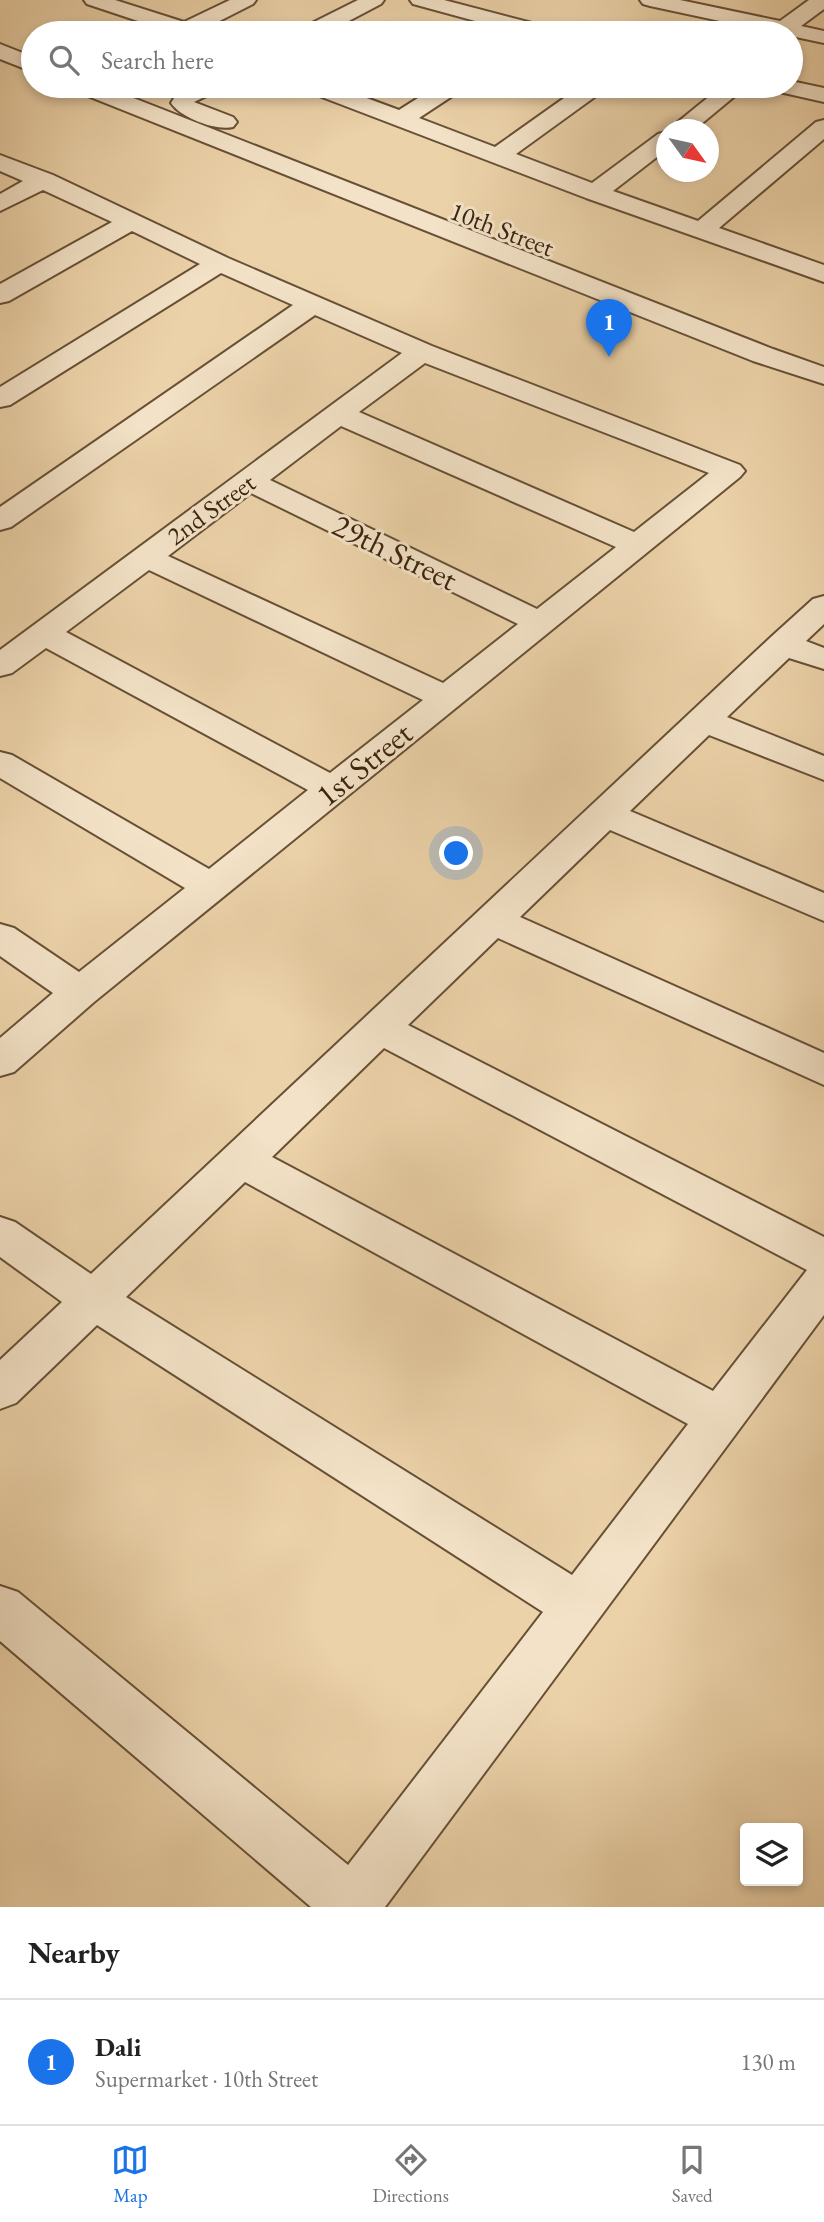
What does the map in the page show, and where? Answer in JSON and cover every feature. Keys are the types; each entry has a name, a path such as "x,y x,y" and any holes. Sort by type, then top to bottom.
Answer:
{"street":[{"path":"94,0 154,21"},
{"path":"203,21 246,0"},
{"path":"340,21 373,0"},
{"path":"420,0 494,21"},
{"path":"794,21 823,0"},
{"path":"655,1 751,21"},
{"path":"803,32 824,37"},
{"path":"0,34 21,42"},
{"path":"0,51 21,60"},
{"path":"803,90 824,95"},
{"path":"113,98 763,355 824,376"},
{"name":"10th Street","path":"185,98 182,103 185,107 824,354"},
{"path":"347,98 595,193 701,231 821,269"},
{"path":"401,118 433,98"},
{"path":"498,156 578,98"},
{"path":"693,119 720,98"},
{"path":"701,231 824,127"},
{"path":"595,193 656,147"},
{"path":"0,162 219,263 422,352"},
{"path":"0,204 44,180"},
{"path":"0,295 131,221"},
{"path":"0,398 219,263"},
{"path":"0,521 313,304"},
{"name":"2nd Street","path":"0,666 422,352"},
{"name":"1st Street","path":"0,1061 80,992 730,471 422,352"},
{"path":"339,414 638,545"},
{"name":"29th Street","path":"249,481 541,623"},
{"path":"146,557 447,698"},
{"path":"0,1389 824,606"},
{"path":"43,633 333,789"},
{"path":"783,644 824,659"},
{"path":"703,720 824,769"},
{"path":"0,763 212,887"},
{"path":"605,814 824,908"},
{"path":"493,920 824,1070"},
{"path":"0,937 80,992"},
{"path":"380,1028 824,1258"},
{"path":"241,1160 720,1418"},
{"path":"0,1234 94,1300 578,1606"},
{"path":"0,1609 352,1905 824,1281"}],"place":[{"name":"Dali","path":"609,357"}]}
